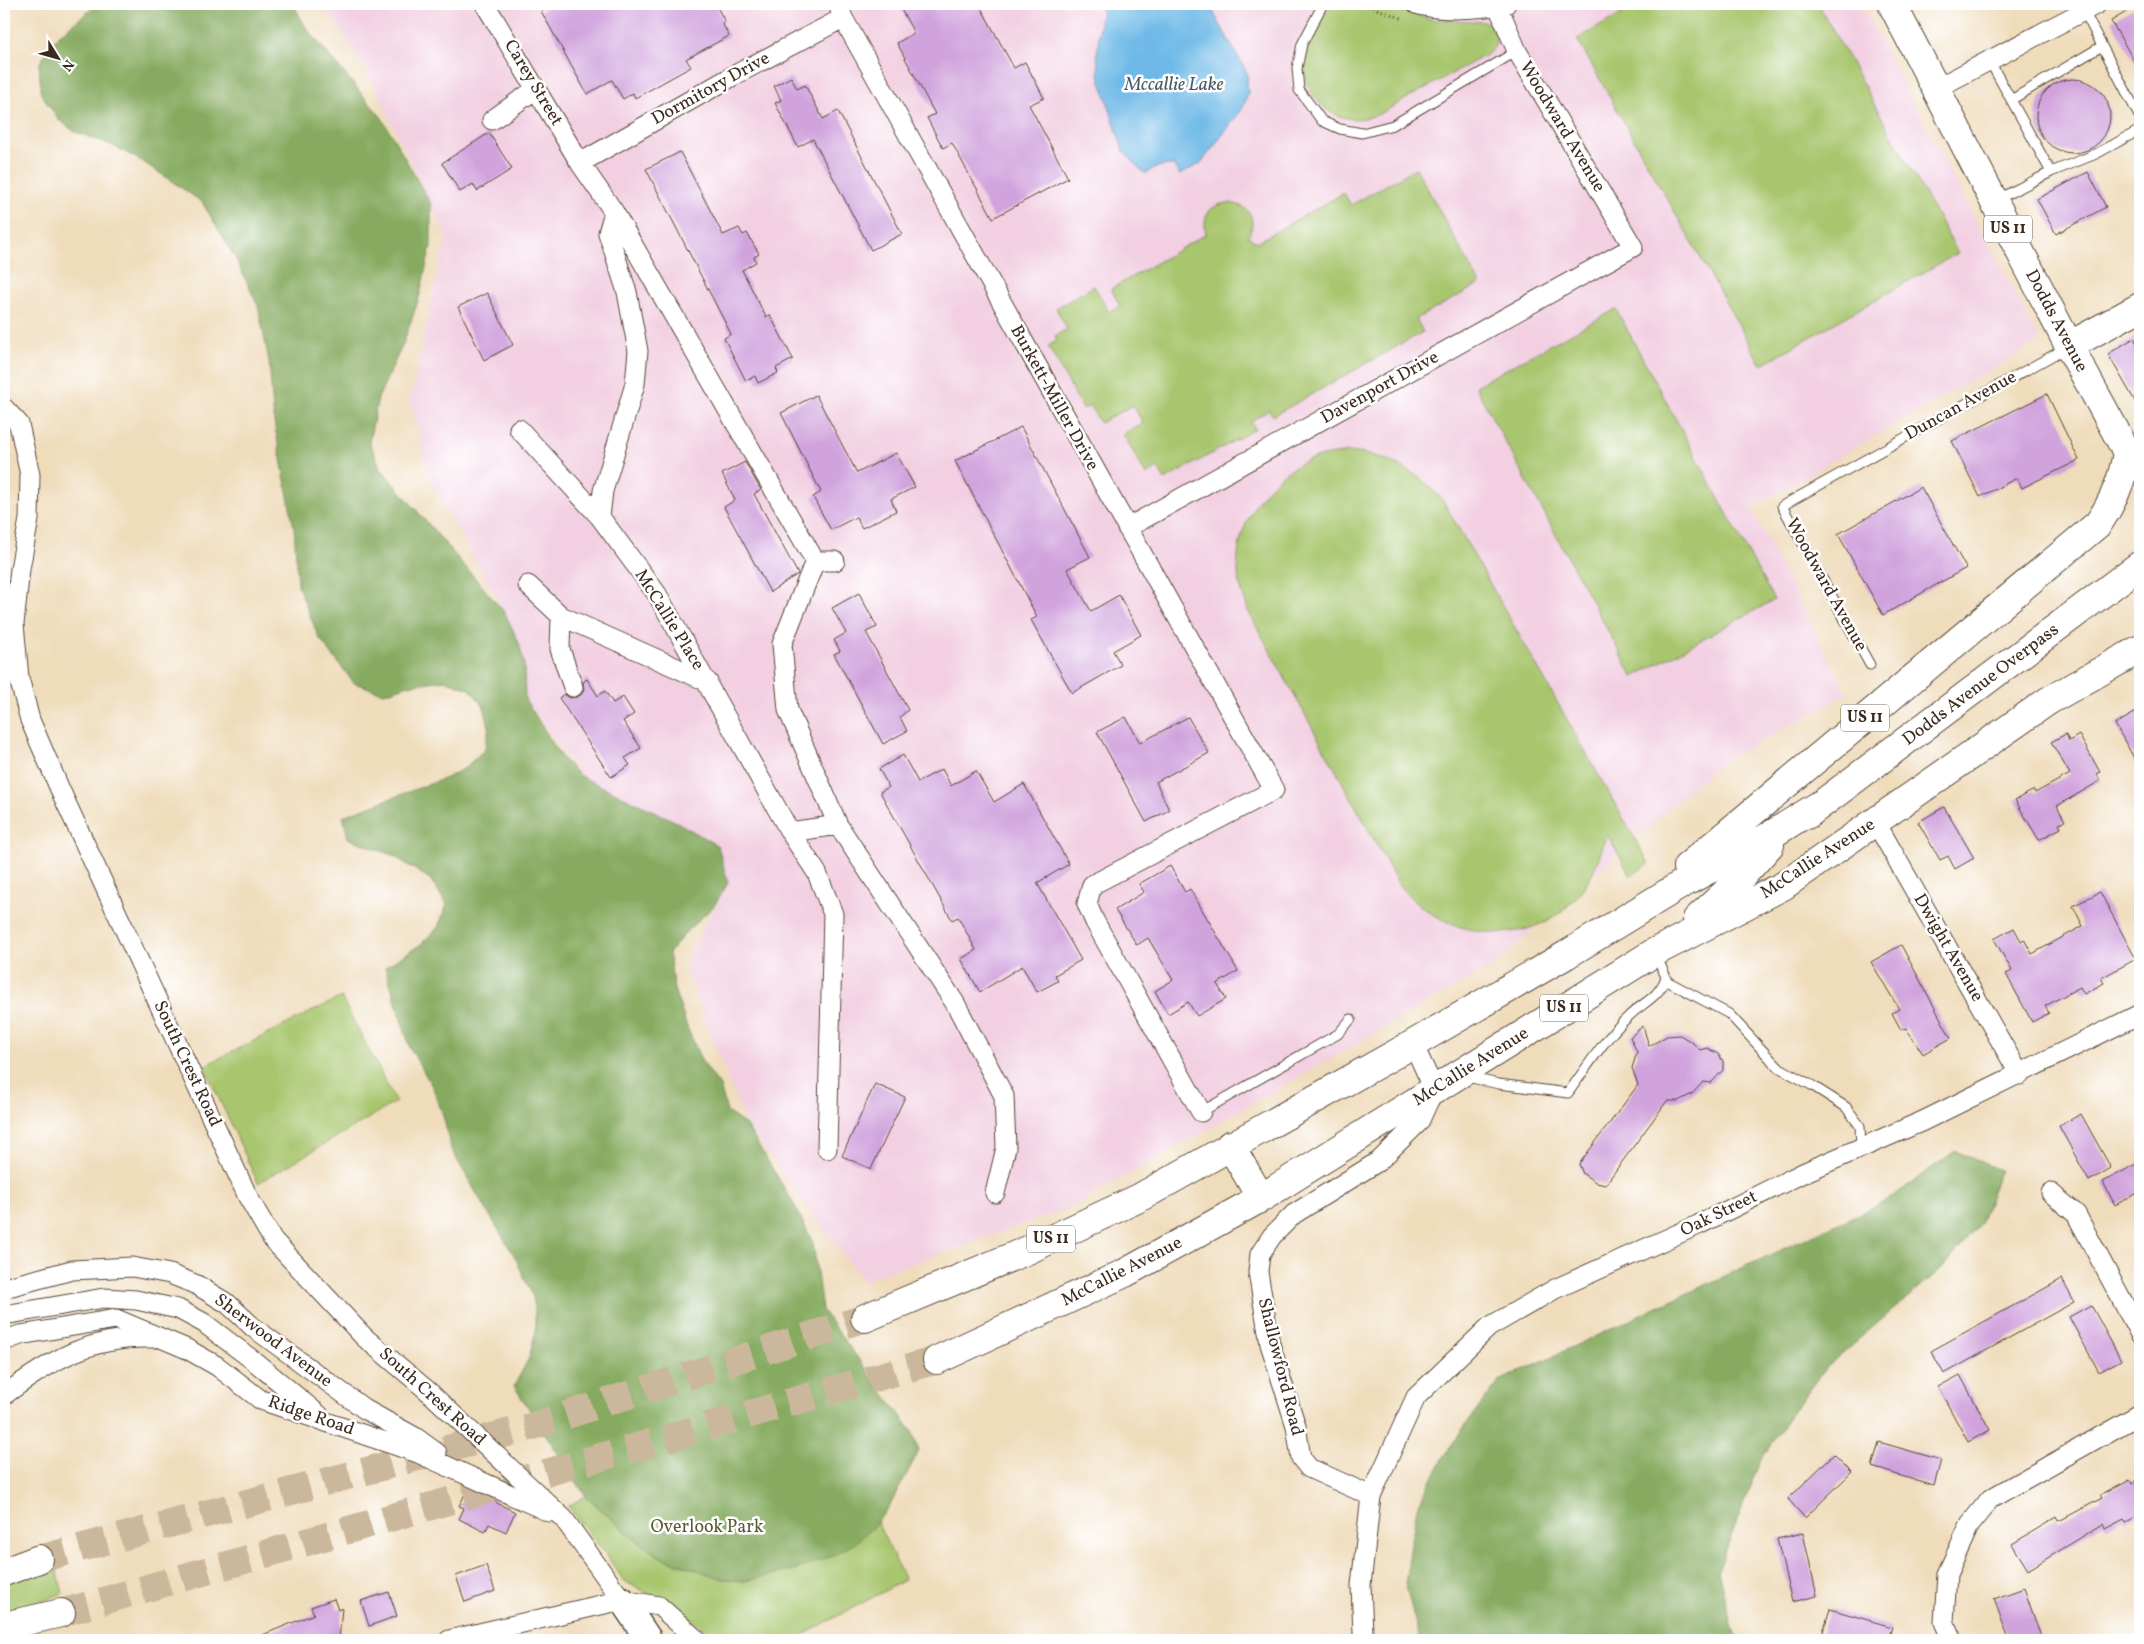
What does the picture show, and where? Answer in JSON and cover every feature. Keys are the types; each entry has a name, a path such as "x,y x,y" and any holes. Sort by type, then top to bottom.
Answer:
{"main road":[{"name":"Dodds Avenue","path":"1892,4 2069,346 2140,477"},
{"name":"Duncan Avenue","path":"2069,346 2140,308"},
{"name":"US 11","path":"865,1318 1028,1250 1130,1202 1413,1044 1566,955 1627,913 1700,858 2098,524 2116,493 2127,452"},
{"name":"Dodds Avenue Overpass","path":"1655,952 1704,914 1779,837 2140,566"},
{"name":"McCallie Avenue","path":"937,1360 1126,1273 1261,1198 1655,952 1783,886 2048,701 2140,649"},
{"name":"Dodds Avenue Overpass","path":"1566,955 1682,884 1753,846 1821,804"},
{"path":"1230,1145 1261,1198"},
{"path":"4,1572 39,1559"},
{"path":"4,1626 62,1613"}],"street":[{"name":"Carey Street","path":"485,4 580,163"},
{"path":"1416,4 1459,9 1500,4"},
{"name":"Woodward Avenue","path":"1500,4 1516,51 1633,247"},
{"path":"1935,89 2091,7"},
{"name":"Dormitory Drive","path":"580,163 733,76 841,11"},
{"name":"Burkett-Miller Drive","path":"841,11 1274,790 1092,885 1087,904 1094,922 1201,1112"},
{"path":"492,120 536,89"},
{"path":"580,163 614,212 815,561"},
{"path":"600,517 603,491 636,384 638,351 627,292 608,233 614,212"},
{"name":"Davenport Drive","path":"1127,528 1633,247"},
{"name":"South Crest Road","path":"4,408 19,424 30,475 29,519 20,569 14,624 19,678 30,720 62,794 248,1197 273,1240 364,1337 428,1391 564,1519 622,1600"},
{"name":"McCallie Place","path":"519,430 600,517 657,594 708,682 790,832 817,873 833,914 827,1149"},
{"path":"815,561 835,561"},
{"path":"815,561 782,644 788,710 838,824 955,1003 1004,1096 1006,1148 995,1193"},
{"path":"528,585 561,616 708,682"},
{"path":"561,616 560,650 573,687"},
{"name":"Dwight Avenue","path":"1875,821 2020,1075"},
{"path":"790,832 838,824"},
{"name":"Oak Street","path":"1371,1496 1416,1397 1489,1327 1555,1289 2020,1075 2140,1014"},
{"path":"1413,1044 1434,1090"},
{"name":"Shallowford Road","path":"1371,1496 1309,1468 1301,1458 1296,1426 1270,1344 1258,1272 1260,1254 1272,1236 1294,1214 1379,1161 1419,1122 1434,1090"},
{"path":"2051,1193 2076,1214 2140,1334"},
{"name":"Sherwood Avenue","path":"4,1288 72,1270 132,1267 170,1274 197,1285 228,1304 254,1328 366,1410 415,1437 464,1474"},
{"name":"Sherwood Avenue","path":"4,1315 104,1298 136,1300 178,1309 204,1323 328,1422"},
{"name":"Ridge Road","path":"4,1341 20,1335 116,1319 188,1349 217,1366 261,1400 418,1453 564,1519"},
{"path":"4,1396 42,1367 70,1353 103,1343 133,1337 162,1338"},
{"path":"1952,1640 1944,1622 1947,1574 1970,1524 1990,1499 2140,1414"},
{"path":"1366,1640 1363,1633 1361,1585 1371,1496"},
{"path":"622,1600 649,1640"},
{"path":"449,1640 622,1600 659,1606 698,1640"}],"lane":[{"path":"1322,4 1302,44 1297,68 1299,90 1322,121 1340,129 1362,133 1393,125 1516,51"},
{"path":"2091,7 2102,46 2140,118"},
{"path":"2011,100 2102,46"},
{"path":"1990,60 2051,172"},
{"path":"1994,202 2051,172 2096,154 2140,130"},
{"name":"Duncan Avenue","path":"1782,506 2069,346"},
{"name":"Woodward Avenue","path":"1782,506 1870,665"},
{"path":"1655,952 1665,980 1729,1014 1778,1067 1846,1107 1859,1121 1861,1148"},
{"path":"1457,1075 1500,1084 1568,1092 1629,1015 1656,996 1665,980"},
{"path":"1201,1112 1338,1034 1350,1019"}],"shaded area":[{"path":"324,4 1861,4 2040,341 1751,508 1847,694 1719,764 1494,965 1070,1208 863,1281 746,1125 684,966 728,883 718,846 677,822 580,776 525,699 524,663 519,643 505,613 429,478 410,400 446,235 368,73"}],"green space":[{"path":"98,4 293,4 307,29 382,118 431,204 431,246 419,298 403,344 378,398 369,442 382,470 505,613 519,643 524,663 525,699 562,758 580,776 677,822 718,846 728,883 714,906 687,931 669,953 674,989 701,1060 720,1086 727,1112 746,1125 795,1206 813,1243 822,1310 912,1431 919,1451 889,1507 874,1526 854,1544 830,1557 797,1569 745,1581 723,1579 660,1557 628,1534 585,1495 514,1386 529,1358 536,1330 533,1297 515,1257 451,1149 443,1115 433,1088 410,1048 385,967 420,945 438,927 447,905 430,879 392,855 348,838 343,816 446,778 465,768 485,749 489,726 484,707 470,689 444,680 409,685 384,693 354,683 319,638 298,586 294,528 274,422 269,361 258,306 236,259 202,202 142,161 110,144 75,132 58,119 41,94 39,64 58,36"},
{"path":"1332,4 1381,4 1434,20 1489,23 1496,35 1496,45 1488,54 1384,112 1372,117 1358,119 1342,117 1328,110 1316,99 1306,81 1305,70 1309,46"},
{"path":"1639,4 1818,4 1958,253 1761,365 1577,39"},
{"path":"1416,168 1480,284 1416,319 1423,332 1273,416 1269,410 1251,421 1255,429 1165,480 1158,468 1146,475 1123,434 1143,423 1133,405 1100,423 1090,406 1083,409 1048,346 1057,341 1055,336 1067,329 1056,308 1094,286 1109,312 1120,306 1111,289 1206,234 1206,219 1211,209 1220,204 1231,203 1241,206 1249,213 1252,223 1248,237 1257,242 1344,193 1351,205"},
{"path":"1616,309 1774,600 1633,677 1475,386"},
{"path":"1350,452 1378,457 1401,466 1422,480 1442,499 1649,864 1631,876 1607,834 1596,866 1578,895 1558,914 1536,926 1512,932 1487,932 1462,927 1439,918 1417,903 1399,885 1248,611 1238,574 1238,556 1241,539 1255,506 1279,478 1293,468 1314,458"},
{"path":"341,997 396,1102 258,1183 204,1066"},
{"path":"1955,1151 2000,1170 1980,1224 1940,1270 1826,1367 1794,1410 1759,1463 1718,1571 1731,1625 1740,1640 1420,1640 1405,1583 1417,1507 1452,1443 1499,1381 1888,1200"},
{"name":"Overlook Park","path":"704,1431 875,1518 905,1580 793,1640 719,1640 680,1610 624,1581 568,1506"},
{"path":"56,1568 63,1593 4,1613 4,1583"}],"water":[{"name":"Mccallie Lake","path":"1102,4 1206,4 1212,10 1247,73 1248,94 1243,108 1201,163 1180,175 1173,165 1158,167 1145,174 1123,151 1099,75 1097,53"}],"building":[{"path":"553,4 715,4 725,21 722,23 729,36 686,59 691,67 635,98 633,93 623,99 612,80 587,94 541,11"},
{"path":"898,4 979,4 1014,68 1025,62 1044,98 1029,105 1068,178 993,218 952,143 943,148 927,118 935,114 897,43 914,33"},
{"path":"2140,4 2140,71 2111,21"},
{"path":"791,77 797,89 805,85 823,119 838,111 902,234 871,250 813,139 798,147 775,103 781,100 774,86"},
{"path":"2073,79 2094,85 2104,95 2110,116 2104,137 2094,147 2073,153 2052,147 2042,137 2036,116 2042,95 2052,85"},
{"path":"489,133 512,169 477,191 473,184 460,192 442,163"},
{"path":"680,152 723,235 739,228 743,235 747,233 759,254 754,257 756,262 742,270 766,317 770,315 793,359 776,368 778,373 758,383 755,376 746,381 724,338 731,334 646,169"},
{"path":"2088,172 2106,207 2056,234 2037,199"},
{"path":"487,293 513,345 484,360 458,307"},
{"path":"2134,338 2140,349 2140,410 2108,354"},
{"path":"2047,394 2079,460 2022,488 2017,478 1980,497 1952,441"},
{"path":"816,395 857,473 896,453 915,487 891,499 896,511 862,528 856,517 831,530 813,497 821,492 781,413"},
{"path":"1021,427 1090,557 1067,569 1091,611 1119,595 1141,635 1113,651 1121,665 1072,693 1031,620 1037,617 955,461"},
{"path":"745,462 761,490 754,494 798,574 770,592 724,507 735,500 722,474"},
{"path":"1921,487 1966,568 1883,615 1838,534"},
{"path":"859,593 877,627 866,632 908,710 900,717 907,731 883,744 834,654 840,651 834,640 846,633 832,608"},
{"path":"587,679 598,696 605,691 613,703 623,697 634,714 623,721 641,748 625,758 630,765 611,777 559,698 564,694 570,698 582,694 584,689 583,682"},
{"path":"2140,710 2140,769 2115,724"},
{"path":"1126,717 1140,743 1188,717 1209,753 1156,782 1169,810 1146,822 1097,732"},
{"path":"2066,734 2069,741 2079,735 2100,772 2097,774 2100,781 2057,806 2065,821 2059,824 2061,828 2039,840 2015,800 2034,790 2035,793 2070,774 2051,742"},
{"path":"903,755 918,782 942,769 951,786 976,771 994,802 1024,784 1069,864 1037,883 1081,960 1055,975 1058,981 1037,992 1022,966 980,992 961,959 976,950 958,917 952,920 880,792 889,787 879,769"},
{"path":"1944,807 1974,858 1955,869 1948,856 1940,860 1918,822"},
{"path":"1170,866 1185,892 1190,889 1238,971 1217,984 1226,999 1197,1016 1188,1002 1168,1014 1155,991 1173,980 1148,938 1137,945 1115,910 1144,892 1139,884"},
{"path":"2100,892 2136,959 2101,978 2104,983 2084,994 2080,987 2045,1006 2049,1013 2032,1022 2006,974 2012,971 1994,939 2014,928 2021,941 2024,939 2032,954 2083,926 2073,906"},
{"path":"1901,945 1951,1038 1923,1054 1906,1028 1901,1030 1892,1013 1899,1009 1871,962"},
{"path":"1643,1026 1649,1046 1667,1036 1680,1035 1700,1050 1707,1048 1718,1054 1723,1061 1723,1070 1711,1083 1703,1082 1692,1094 1678,1101 1667,1101 1605,1185 1597,1183 1583,1174 1579,1164 1638,1085 1632,1068 1637,1052 1630,1037"},
{"path":"875,1084 905,1097 871,1169 842,1156"},
{"path":"2081,1114 2111,1168 2089,1181 2059,1126"},
{"path":"2140,1162 2140,1192 2115,1205 2103,1182"},
{"path":"2062,1279 2074,1302 1944,1374 1931,1351"},
{"path":"2091,1305 2121,1360 2099,1372 2069,1317"},
{"path":"1960,1375 1990,1430 1968,1442 1938,1387"},
{"path":"1879,1442 1941,1460 1934,1486 1872,1467"},
{"path":"1834,1454 1852,1472 1805,1518 1788,1499"},
{"path":"2130,1479 2132,1483 2140,1479 2140,1515 2126,1522 2124,1519 2105,1529 2103,1524 2028,1570 2012,1544 2057,1517 2059,1521 2102,1498 2100,1495"},
{"path":"467,1490 473,1490 493,1499 515,1512 506,1532 489,1524 485,1532 459,1519 464,1508 459,1506"},
{"path":"1803,1533 1817,1596 1792,1602 1777,1539"},
{"path":"486,1565 495,1591 465,1602 456,1576"},
{"path":"2024,1588 2042,1640 2009,1640 1994,1599"},
{"path":"389,1592 397,1616 369,1626 361,1601"},
{"path":"334,1599 338,1610 342,1608 339,1640 250,1640 314,1614 311,1607"},
{"path":"1830,1609 1892,1627 1888,1640 1840,1640 1822,1635"}],"tunnel":[{"path":"39,1559 533,1426 865,1318"},
{"path":"61,1613 937,1360"}]}
